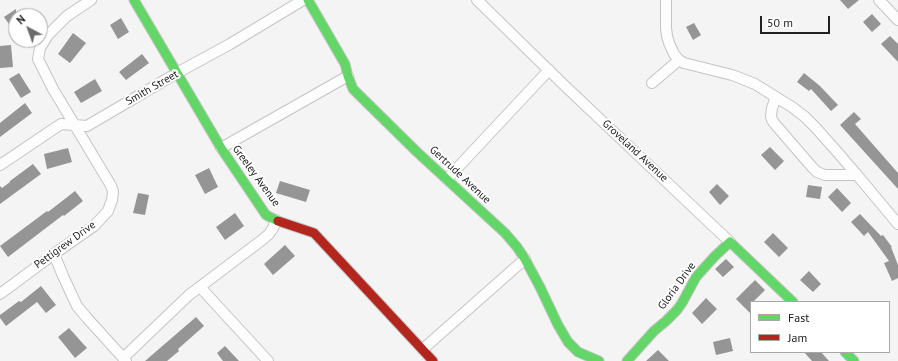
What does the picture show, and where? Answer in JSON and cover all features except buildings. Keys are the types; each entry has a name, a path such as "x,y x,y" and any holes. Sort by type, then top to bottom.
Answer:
{"street":[{"name":"Pettigrew Drive","path":"0,294 94,226 108,211 112,200 113,191 110,184 53,89 38,59 40,48 48,35 67,16 91,0"},
{"name":"Greeley Avenue","path":"134,0 221,148 266,215 314,233 433,361"},
{"name":"Smith Street","path":"0,165 61,124 87,126 176,73 230,44 303,0"},
{"name":"Gertrude Avenue","path":"308,0 345,64 353,89 417,152 494,222 517,247 525,259 568,342 578,352 599,361"},
{"name":"Groveland Avenue","path":"477,0 792,301"},
{"path":"666,0 665,12 667,36 678,60 684,63 732,75 756,84 792,106 805,117 840,154 898,224"},
{"path":"879,0 898,20"},
{"path":"652,83 678,60"},
{"path":"447,179 549,70"},
{"path":"221,148 348,76"},
{"path":"776,97 772,108 772,120 817,172 825,175 857,175"},
{"path":"54,254 62,276 77,306 125,360 189,295 269,234 276,220"},
{"name":"Gloria Drive","path":"627,361 654,331 677,310 685,299 696,277 730,242"},
{"path":"423,349 525,259"},
{"path":"200,288 268,361"},
{"path":"846,353 854,361"}],"traffic: fast":[{"path":"134,0 221,148 266,215 278,221"},
{"path":"308,0 345,64 353,89 417,152 505,233 525,259 568,342 578,352 599,361"},
{"path":"627,361 654,331 677,310 696,277 730,242 792,301"},
{"path":"846,353 854,361"}],"traffic: jam":[{"path":"278,221 314,233 433,361"}]}
